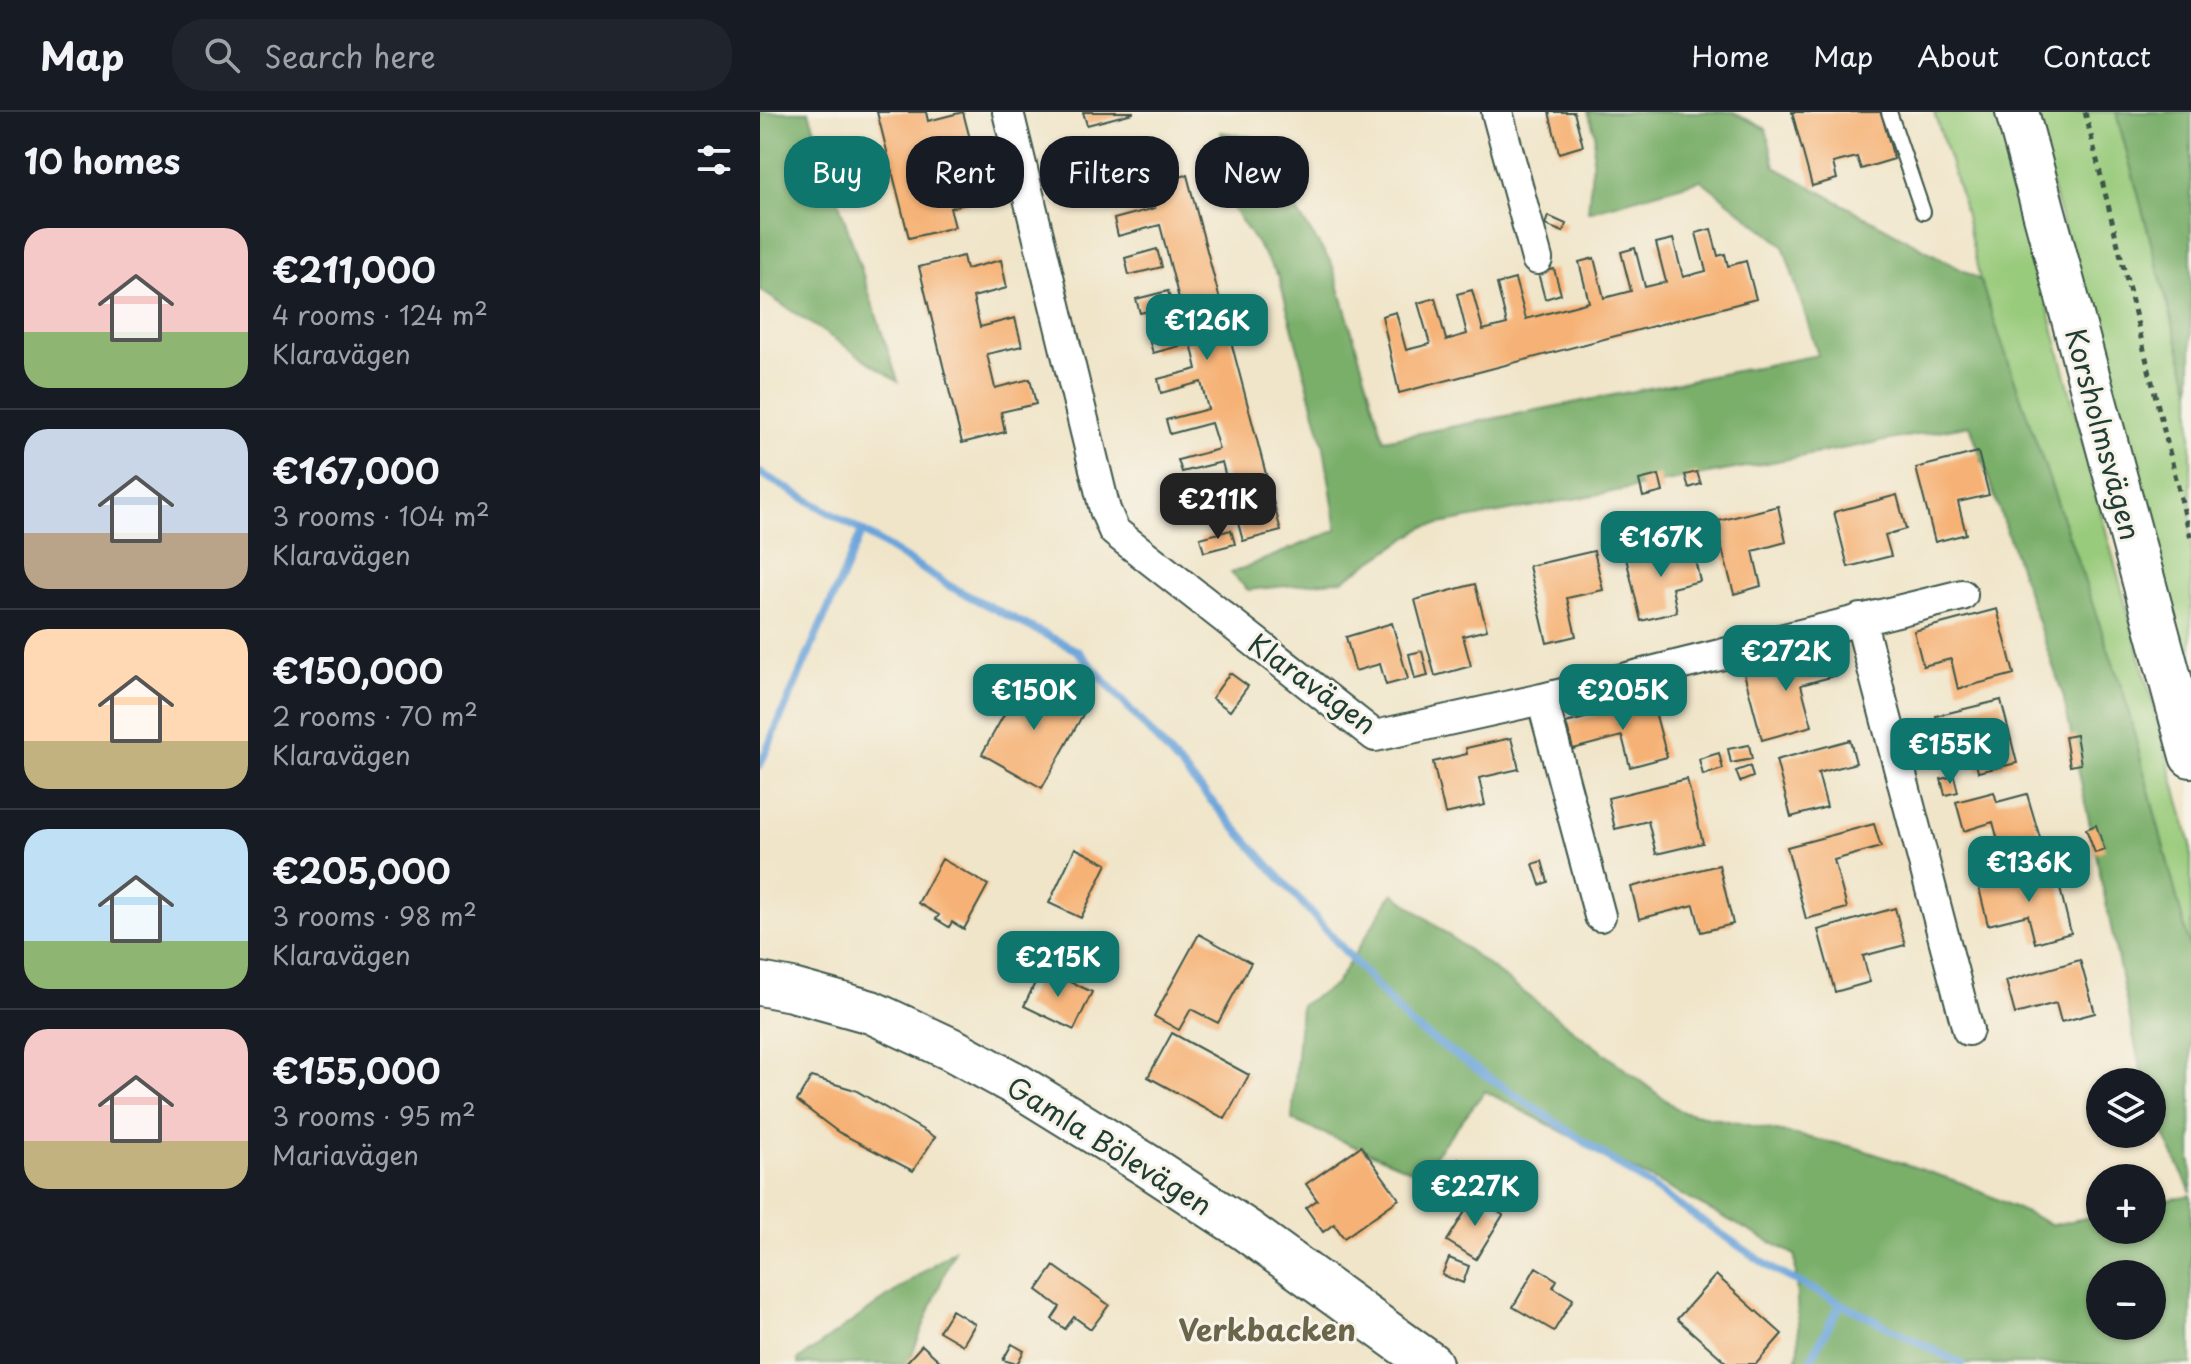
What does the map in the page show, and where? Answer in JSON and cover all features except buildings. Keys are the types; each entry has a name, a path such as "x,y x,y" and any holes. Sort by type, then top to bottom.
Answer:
{"street":[{"name":"Klaravägen","path":"1008,112 1105,510 1114,531 1375,736 1542,699 1962,595"},
{"path":"1497,112 1537,259"},
{"name":"Korsholmsvägen","path":"2017,112 2191,756"},
{"path":"1860,619 1968,1030"},
{"path":"1542,699 1600,916"},
{"name":"Gamla Bölevägen","path":"760,984 871,1012 953,1050 1019,1086 1246,1230 1431,1364"}],"lane":[{"path":"1889,112 1923,212"}],"path":[{"path":"2085,112 2191,539"}],"green space":[{"path":"760,112 809,112 817,136 784,136 784,208 841,208 898,381 760,290"},
{"path":"1588,112 1733,112 1766,129 1775,167 1980,280 2124,695 2191,952 2191,1192 2166,1139 2166,1068 2140,1068 2063,695 1970,425 1424,527 1343,580 1248,590 1231,573 1337,530 1324,447 1279,277 1233,208 1295,208 1332,264 1384,440 1818,355 1783,245 1701,180 1588,212 1595,133"},
{"path":"1934,112 1997,112 2191,845 2191,952 2124,695 1980,280 1963,202"},
{"path":"2031,112 2116,112 2191,391 2191,679"},
{"path":"2116,112 2191,112 2191,391"},
{"path":"1221,132 1246,136 1222,136"},
{"path":"1393,893 1680,1111 1854,1147 1962,1183 2052,1225 2086,1218 2086,1244 2166,1244 2166,1200 2191,1195 2191,1364 1796,1364 1799,1347 1795,1255 1485,1091 1420,1174 1292,1120 1301,1005 1335,985"},
{"path":"954,1250 908,1364 798,1364 798,1360"}],"waterway":[{"path":"760,473 862,531 951,587 1078,651 1410,1024 1776,1271 1962,1364"},
{"path":"760,765 862,531"},
{"path":"1808,1364 1841,1303"}],"district":[{"name":"Verkbacken","path":"1267,1328"}]}
